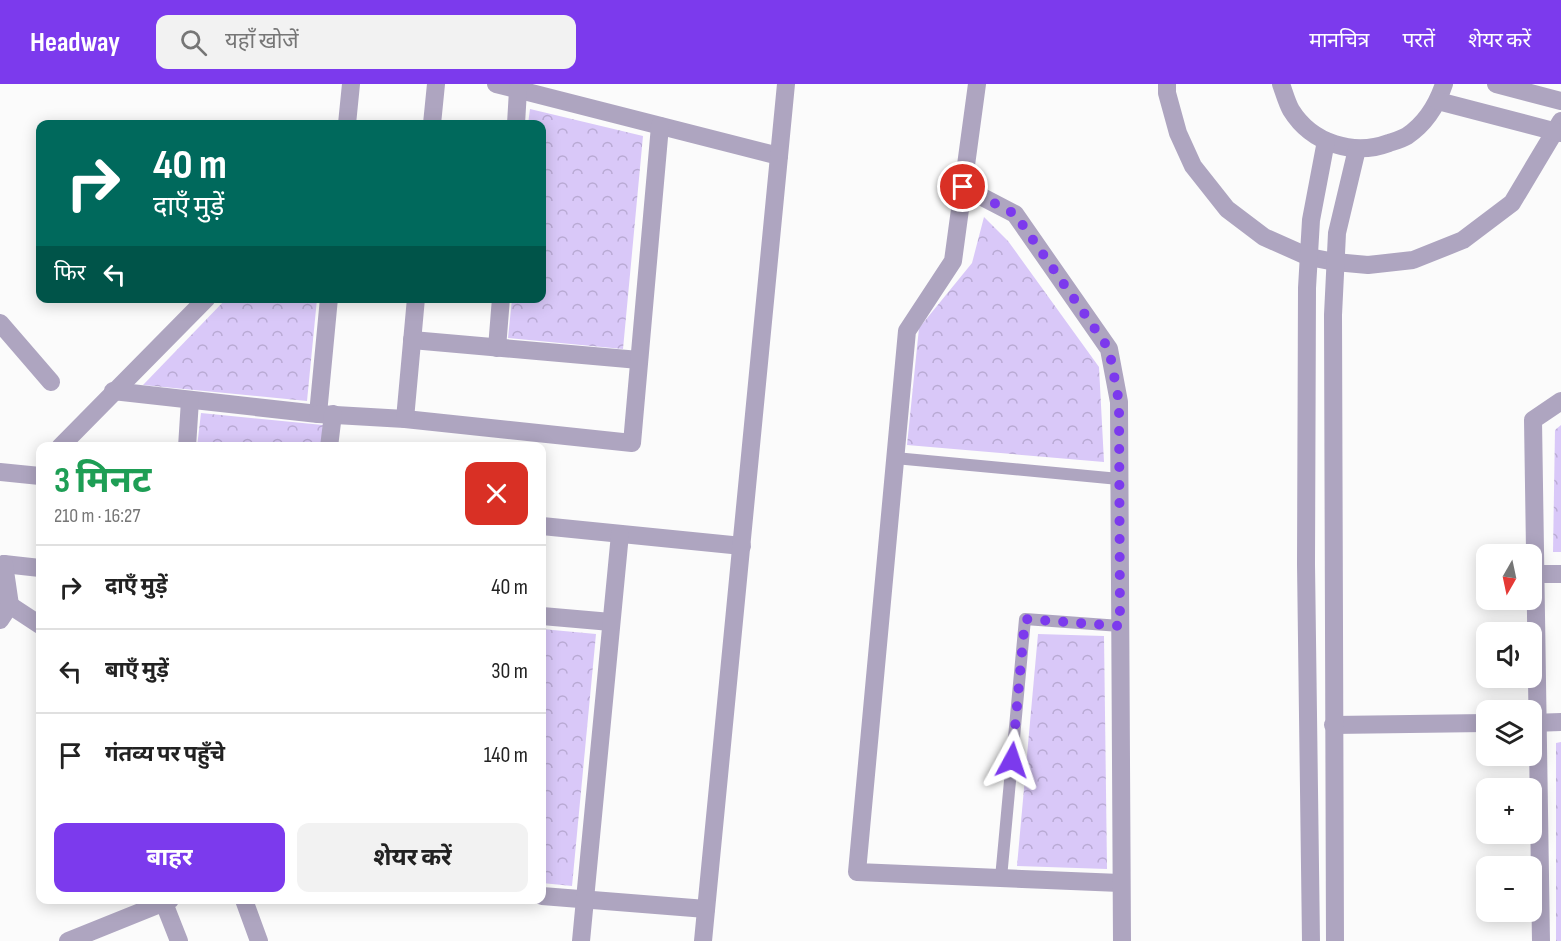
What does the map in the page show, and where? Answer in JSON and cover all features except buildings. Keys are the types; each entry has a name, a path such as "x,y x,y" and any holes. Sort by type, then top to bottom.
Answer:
{"street":[{"path":"347,120 351,84"},
{"path":"432,120 436,84"},
{"path":"496,84 779,156"},
{"path":"704,941 786,84"},
{"path":"977,84 953,261 907,331 857,872 1120,883"},
{"path":"1167,84 1167,93 1178,133 1193,166 1227,209 1264,237 1309,257 1335,262 1368,265 1413,260 1463,240 1512,203 1559,128 1441,92 1431,114 1406,137 1375,148 1356,149 1326,141 1309,130 1291,110 1281,84"},
{"path":"1496,84 1561,101"},
{"path":"516,120 518,90"},
{"path":"113,391 632,443 660,126"},
{"path":"1311,941 1306,564 1307,288 1311,220 1326,141"},
{"path":"1335,941 1333,315 1336,233 1356,149"},
{"path":"963,187 1015,214 1109,349 1119,402 1122,941"},
{"path":"65,442 202,303"},
{"path":"328,442 325,414 329,303"},
{"path":"405,419 416,303"},
{"path":"497,348 501,303"},
{"path":"0,322 51,382"},
{"path":"412,340 639,360"},
{"path":"187,442 190,400"},
{"path":"1535,544 1533,420 1561,401"},
{"path":"0,472 36,473"},
{"path":"546,526 742,546"},
{"path":"581,941 620,534"},
{"path":"36,568 2,566 3,608 36,623"},
{"path":"1542,574 1561,574"},
{"path":"1534,700 1535,610"},
{"path":"546,616 611,622"},
{"path":"1542,723 1561,722"},
{"path":"1333,725 1476,723"},
{"path":"1535,766 1541,941"},
{"path":"546,896 706,909"},
{"path":"68,941 162,904"},
{"path":"168,904 179,941"},
{"path":"245,904 259,941"}],"lane":[{"path":"895,458 1119,479"},
{"path":"1001,878 1025,619 1120,626"}],"green space":[{"path":"530,109 643,136 623,349 508,338 512,303 546,303 546,120 529,120"},
{"path":"984,217 1008,241 1099,367 1104,462 907,445 919,328 972,263"},
{"path":"222,303 317,303 307,401 143,385"},
{"path":"201,413 323,425 321,442 198,442"},
{"path":"1561,425 1561,552 1553,552 1555,430"},
{"path":"546,629 596,634 572,886 546,883"},
{"path":"1038,634 1104,636 1107,869 1017,866"},
{"path":"1561,742 1561,941 1556,941 1556,743"}],"route":[{"path":"963,187 1015,214 1109,349 1119,402 1120,626 1025,619 1012,760"}]}
